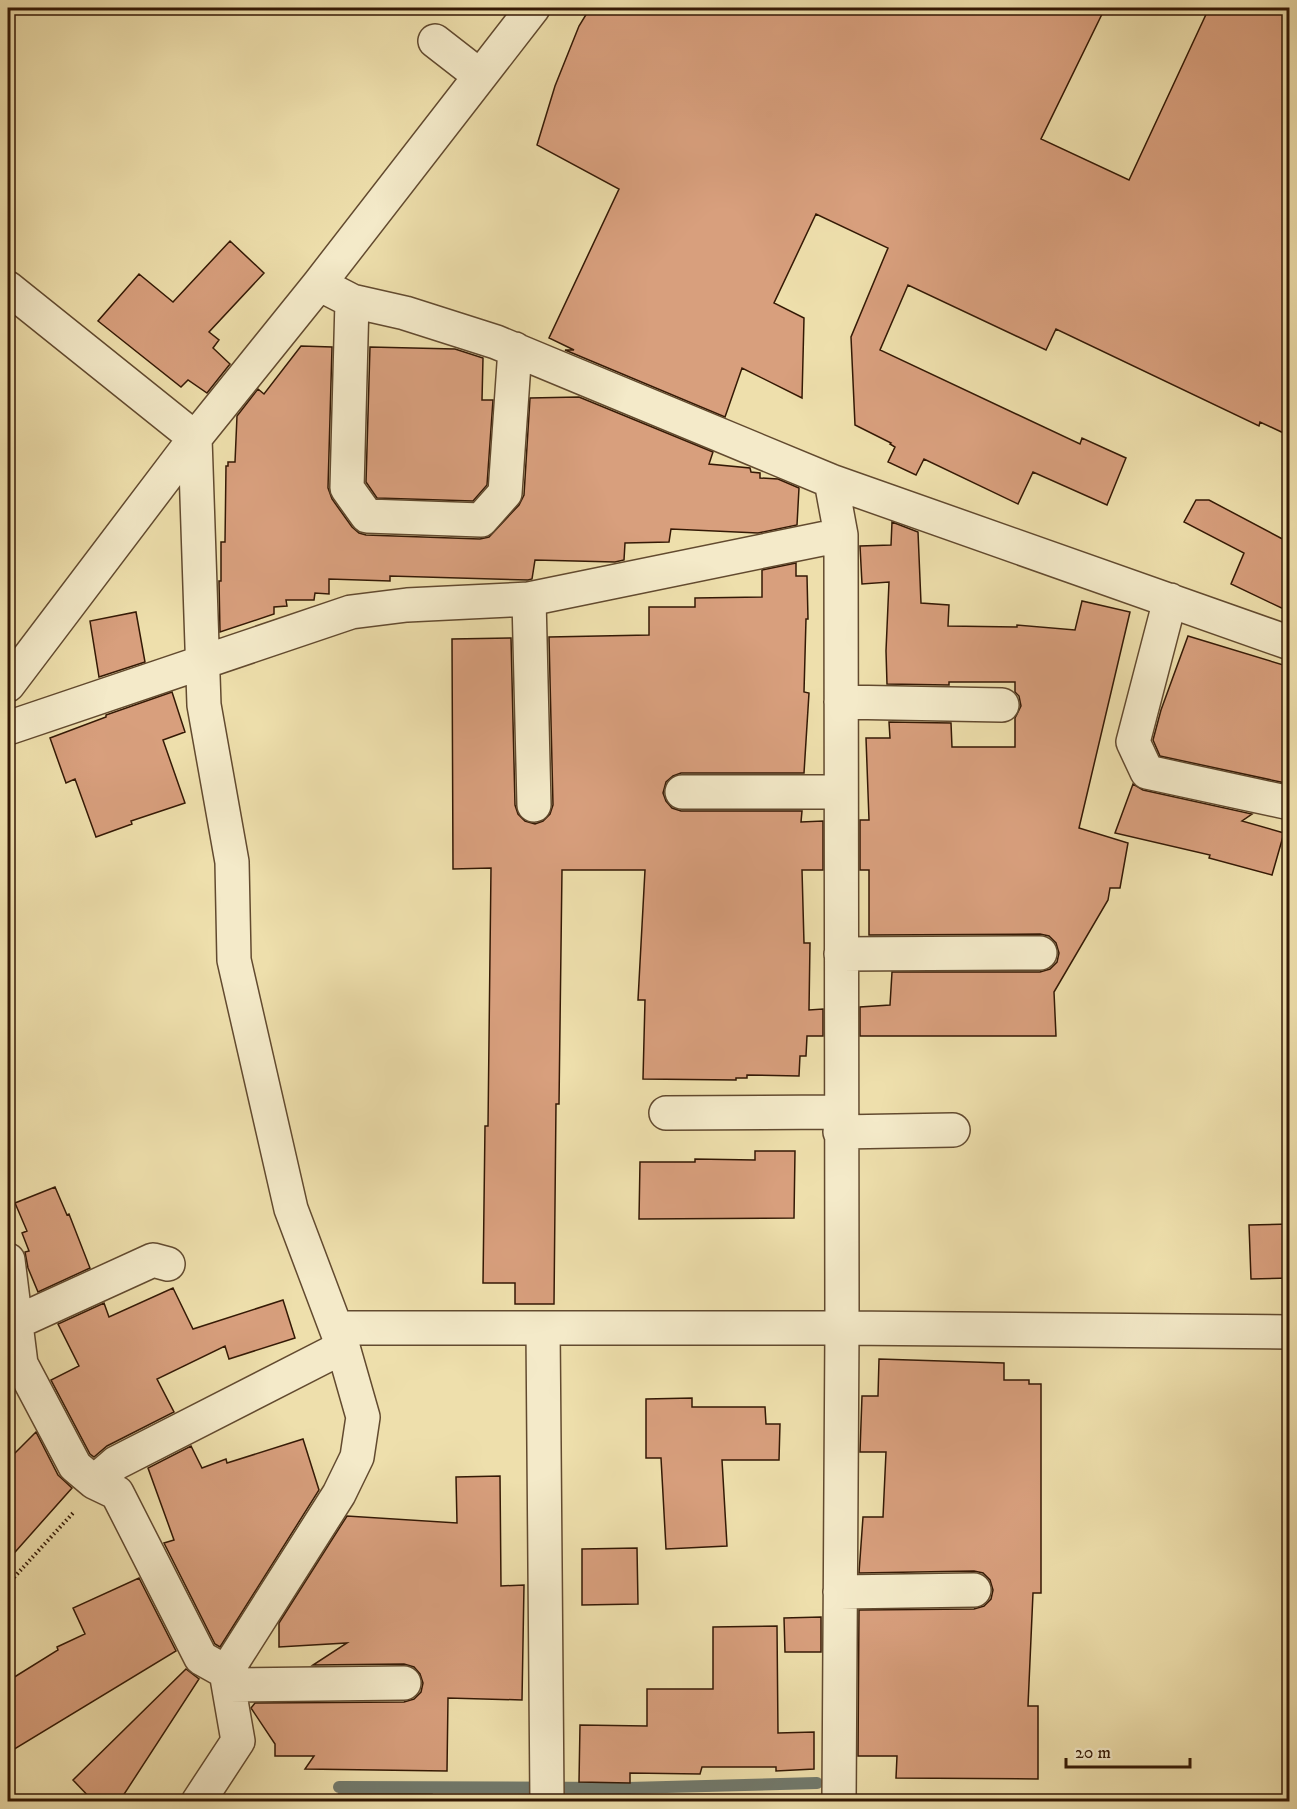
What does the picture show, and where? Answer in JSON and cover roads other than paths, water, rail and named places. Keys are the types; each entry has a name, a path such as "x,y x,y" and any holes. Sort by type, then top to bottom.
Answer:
{"street":[{"path":"8,685 195,438 319,284 533,8"},
{"path":"435,41 480,76"},
{"path":"319,284 352,301 405,313 515,349 831,481 1290,643"},
{"path":"8,288 195,438 204,705 232,862 234,960 291,1209 339,1337 363,1417 357,1457 339,1494 228,1678 238,1741 198,1802"},
{"path":"352,301 347,488 367,516 481,520 506,493 515,349"},
{"path":"831,481 841,535 842,1328 839,1802"},
{"path":"8,728 351,612 406,605 529,599 841,535"},
{"path":"529,599 534,806"},
{"path":"1170,600 1133,742 1147,772 1290,803"},
{"path":"841,702 1002,705"},
{"path":"682,792 841,792"},
{"path":"841,954 1040,953"},
{"path":"666,1113 954,1130"},
{"path":"8,1260 21,1364 75,1466 94,1482 117,1493 201,1658 228,1678 404,1683"},
{"path":"17,1322 153,1260 168,1264"},
{"path":"543,1328 547,1802"},
{"path":"94,1482 116,1463 339,1337 543,1328 1290,1332"},
{"path":"840,1592 974,1590"}],"waterway":[{"path":"339,1787 628,1788 817,1783"}]}
